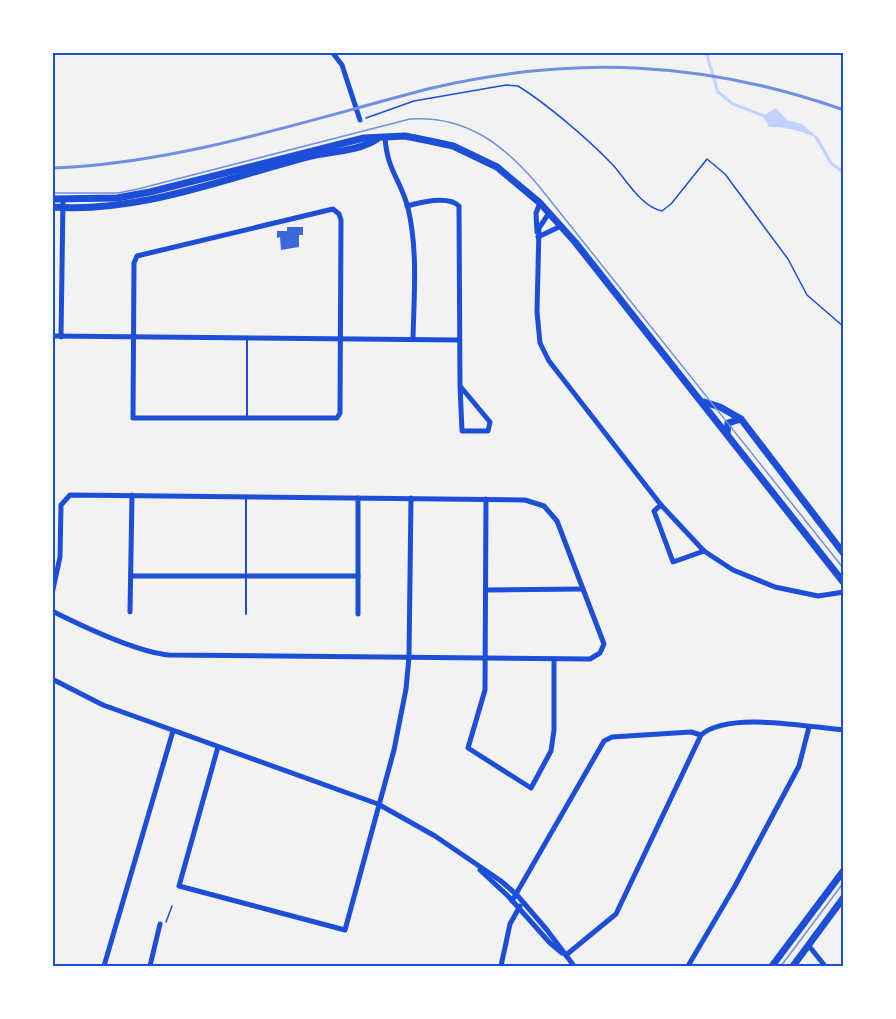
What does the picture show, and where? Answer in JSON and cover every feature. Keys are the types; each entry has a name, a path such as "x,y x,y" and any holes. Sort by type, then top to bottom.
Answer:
{"main road":[{"path":"52,207 63,203 117,198 150,192 364,138 416,138 453,146 477,156 497,166 540,203 561,226 843,583"},
{"path":"52,199 63,203"},
{"path":"702,402 720,407 741,419 843,554"},
{"path":"727,434 728,423 741,419"},
{"path":"772,966 843,870"},
{"path":"793,966 843,897"}],"street":[{"path":"332,52 342,65 360,120"},
{"path":"385,137 388,165 408,206 414,243 413,339"},
{"path":"408,206 432,201 453,201 459,206 459,340 460,386 462,431 475,433 488,431 490,422 460,386"},
{"path":"61,337 63,203"},
{"path":"540,203 536,213 537,327 544,352 661,505 704,551 733,570 775,587 818,596 843,592"},
{"path":"333,209 339,214 341,220 340,339 340,413 337,418 133,418 134,263 137,256 333,209"},
{"path":"538,237 541,223 549,213"},
{"path":"538,237 561,226"},
{"path":"52,336 459,340"},
{"path":"52,594 58,570 61,505 70,495 525,500 536,502 552,513 603,639 603,649 596,657 554,659 159,654 52,610"},
{"path":"130,612 132,495"},
{"path":"358,498 358,614"},
{"path":"218,747 179,886 345,930 400,722 410,657 411,498"},
{"path":"486,499 485,690 468,748 531,788 551,751 555,730 554,659"},
{"path":"661,505 654,510 673,562 704,551"},
{"path":"131,576 358,576"},
{"path":"486,590 583,589"},
{"path":"52,679 103,705 378,804 435,836 478,868 550,943 566,955"},
{"path":"566,955 616,914 701,735 714,725 775,723 843,730"},
{"path":"688,966 735,886 799,766 809,727"},
{"path":"104,966 173,731"},
{"path":"512,901 604,741 612,737 680,732 701,735"},
{"path":"478,868 497,878 517,894 574,966"},
{"path":"501,966 510,924 523,902"},
{"path":"150,966 160,924"},
{"path":"808,946 825,966"}],"lane":[{"path":"246,419 247,338"},
{"path":"246,496 246,614"}],"path":[{"path":"372,117 386,110 425,99 506,85 518,86 611,163 644,201 655,210 662,211 671,204 707,159 724,174 788,259 807,295 843,327"},
{"path":"160,924 166,925 172,906"}],"water":[{"path":"776,108 787,120 802,124 818,138 788,128 769,127 763,116"}],"building":[{"path":"287,227 303,227 303,235 299,235 299,247 281,250 277,231 287,231"}],"waterway":[{"path":"706,52 718,92 733,104 767,117"},
{"path":"816,137 831,163 844,173"}],"tram line":[{"path":"52,193 118,193 138,189 410,119 449,122 466,128 497,145 512,157 538,185 844,569"},
{"path":"781,966 844,882"}],"railway":[{"path":"52,168 100,165 196,149 432,88 485,77 537,71 640,68 690,73 741,81 844,110"}]}
